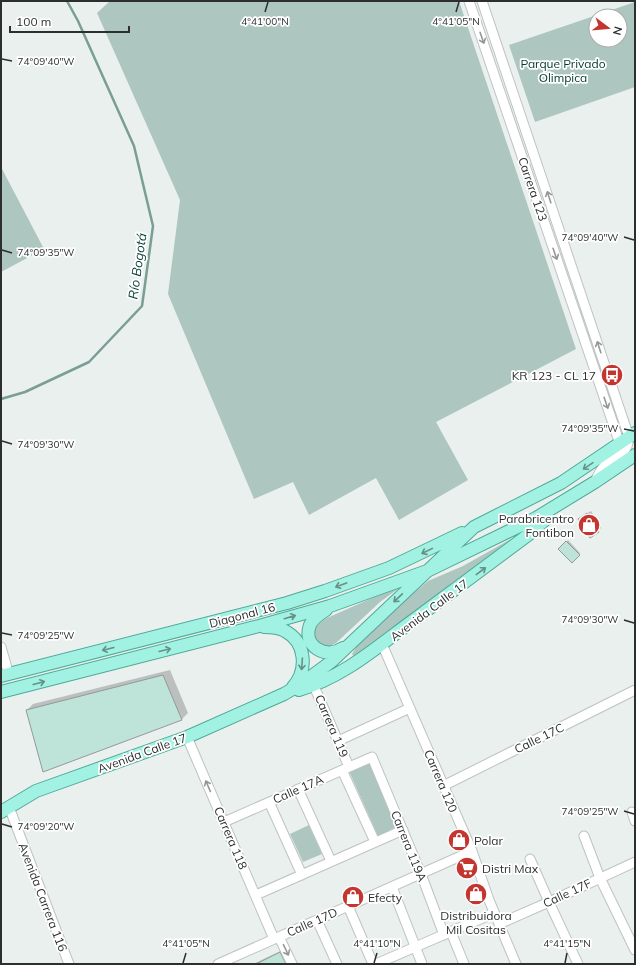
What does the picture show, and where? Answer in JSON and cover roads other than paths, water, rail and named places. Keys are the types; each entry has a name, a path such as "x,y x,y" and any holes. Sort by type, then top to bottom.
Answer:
{"main road":[{"name":"Avenida Calle 17","path":"5,810 32,793 45,787 187,737 284,694 317,673 474,527 561,483 628,438"},
{"name":"Avenida Calle 17","path":"427,571 510,532 560,504 635,455"},
{"name":"Avenida Calle 17","path":"284,694 314,686 357,663 528,535 560,504"},
{"name":"Diagonal 16","path":"5,676 287,603 325,591 390,568 474,527"},
{"name":"Diagonal 16","path":"1,692 259,626 330,606 427,571"},
{"path":"330,606 314,618 308,633 310,641 315,648 322,652 331,653 346,647 346,651 350,658 357,663"},
{"path":"259,626 275,627 285,631 293,636 299,644 302,653 302,673 297,682 284,694"}],"street":[{"name":"Carrera 123","path":"469,1 515,136 628,438"},
{"name":"Carrera 123","path":"482,1 628,438"},
{"path":"515,136 527,132"},
{"path":"595,482 604,465 624,453 628,444 628,438"},
{"name":"Carrera 120","path":"382,644 472,851 494,913 516,964"},
{"path":"1,647 5,676"},
{"name":"Carrera 119","path":"314,686 338,741 346,769 375,842"},
{"name":"Calle 17C","path":"443,786 635,690"},
{"path":"338,741 410,708"},
{"name":"Carrera 118","path":"187,737 256,895 277,938 292,964"},
{"name":"Calle 17A","path":"224,822 372,757"},
{"name":"Carrera 119A","path":"372,757 421,874 464,964"},
{"path":"298,790 331,861"},
{"path":"269,802 302,875"},
{"name":"Avenida Carrera 116","path":"5,810 69,964"},
{"path":"256,895 403,830"},
{"path":"584,836 600,878 635,950"},
{"name":"Calle 17D","path":"218,964 472,851"},
{"path":"530,859 578,964"},
{"name":"Calle 17F","path":"499,924 635,862"},
{"path":"392,886 422,964"},
{"path":"348,906 373,964"},
{"path":"376,964 494,913"},
{"path":"316,920 338,964"}],"waterway":[{"name":"Río Bogotá","path":"1,399 25,392 89,362 142,306 153,226 134,146 78,21 67,1"}],"place":[{"name":"KR 123 - CL 17","path":"612,375"},
{"name":"Parabricentro Fontibon","path":"589,525"},
{"name":"Polar","path":"459,840"},
{"name":"Distri Max","path":"467,868"},
{"name":"Distribuidora Mil Cositas","path":"476,894"},
{"name":"Efecty","path":"353,897"}],"park label":[{"name":"Parque Privado Olimpica","path":"563,70"}]}
